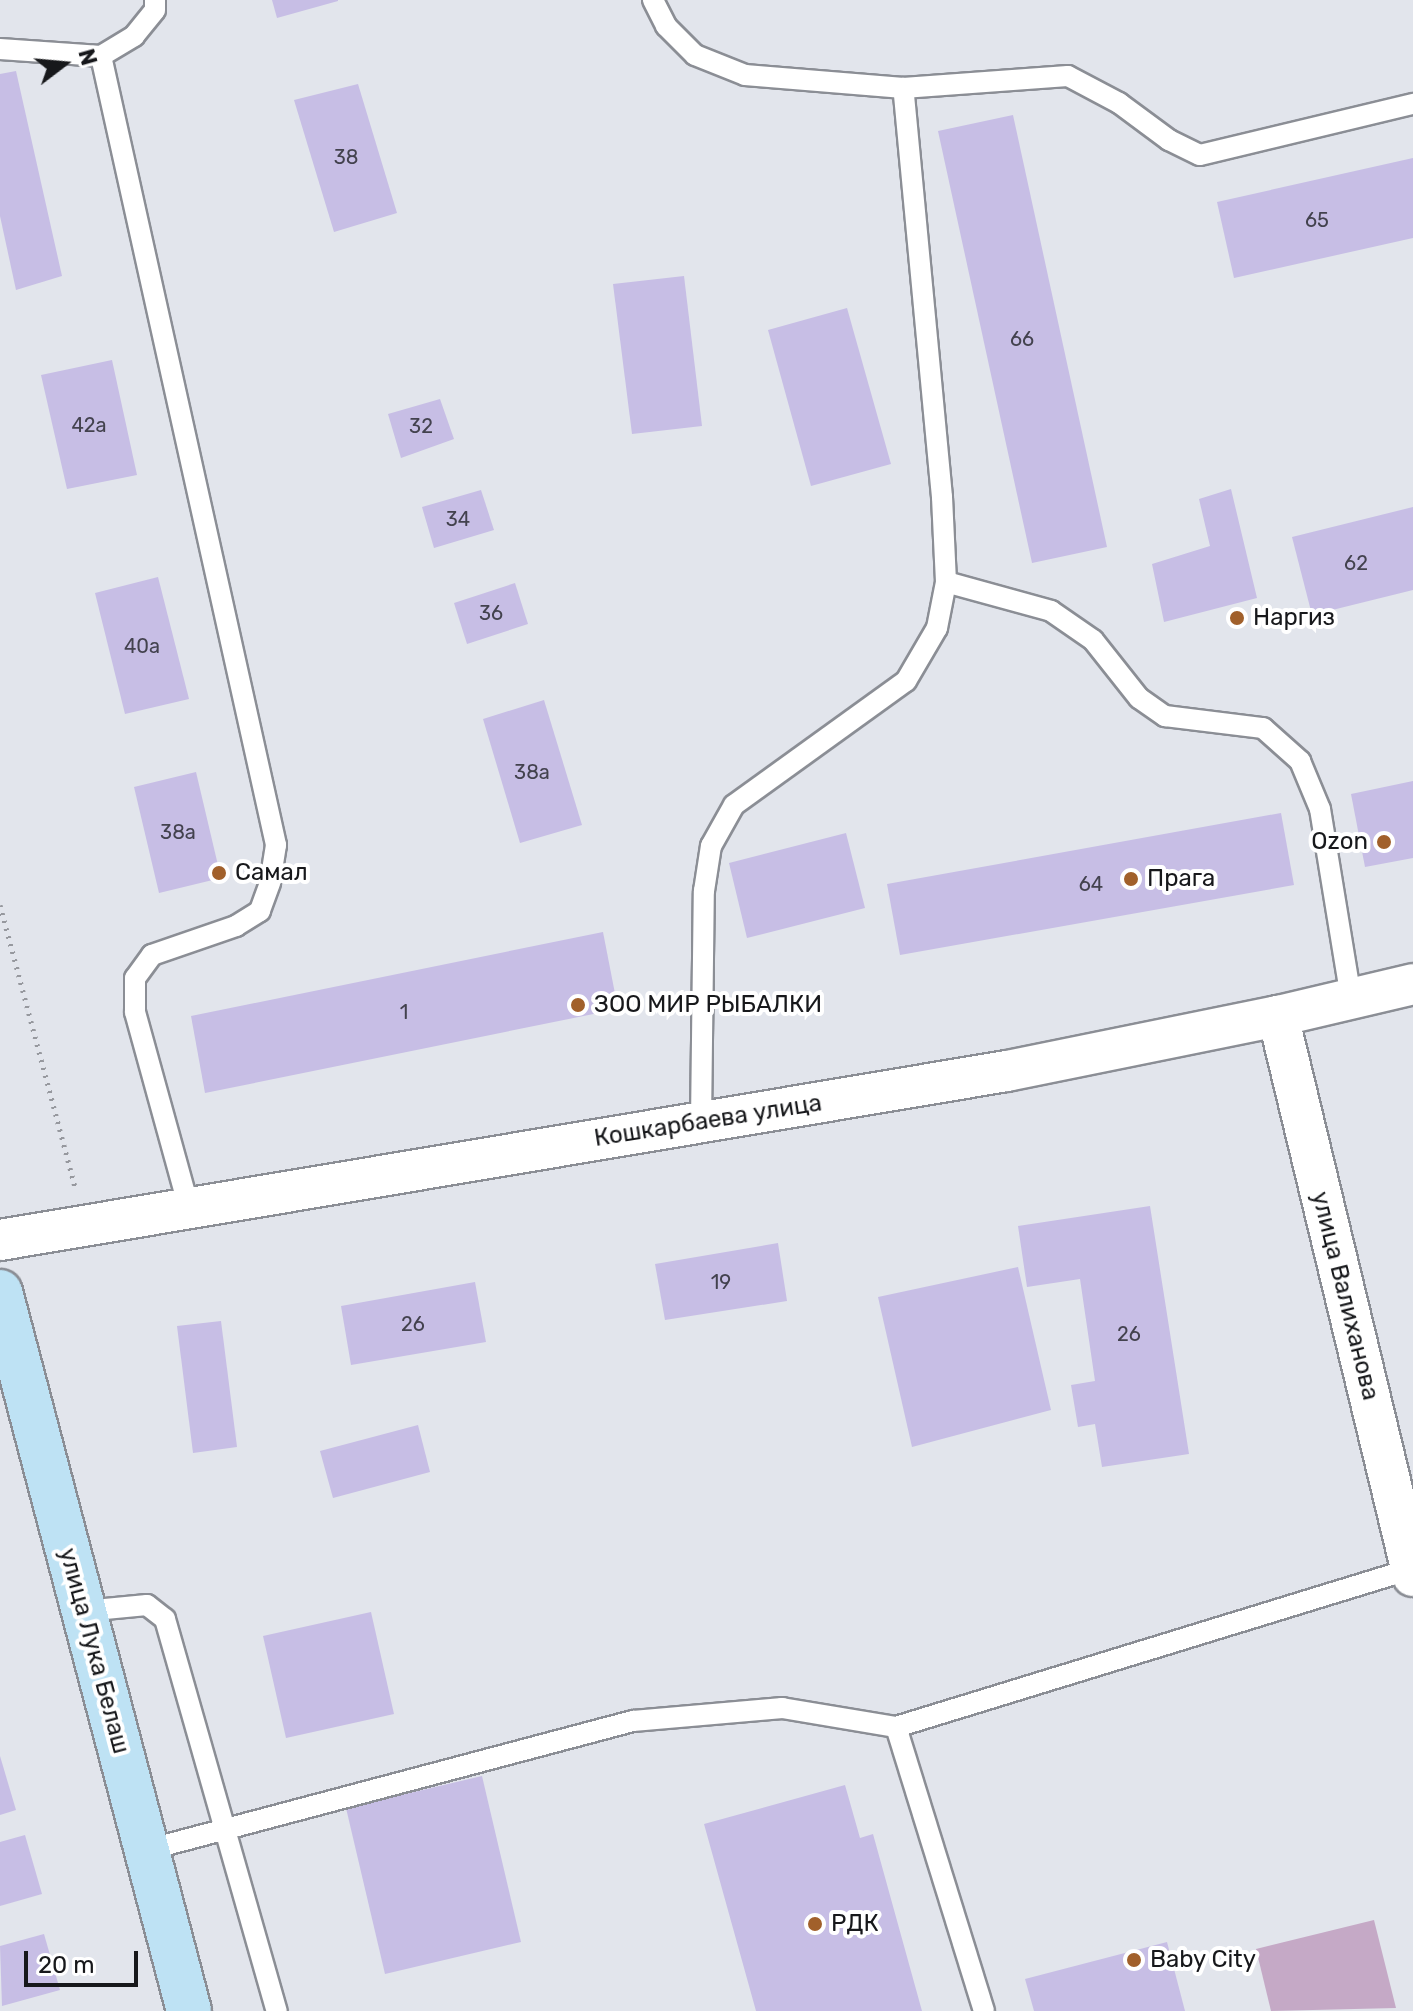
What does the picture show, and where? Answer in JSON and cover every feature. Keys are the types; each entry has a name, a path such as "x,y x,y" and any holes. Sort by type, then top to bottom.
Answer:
{"main road":[{"name":"улица Лука Белаш","path":"0,1292 189,2011"}],"street":[{"name":"Кошкарбаева улица","path":"0,1240 1007,1071 1278,1016 1413,984"},
{"name":"улица Валиханова","path":"1278,1016 1412,1572"}],"lane":[{"path":"0,49 101,56 134,36 155,10 155,0"},
{"path":"653,0 666,26 695,55 745,75 903,88 1068,76 1119,103 1169,140 1200,155 1413,104"},
{"path":"101,56 276,845 270,883 260,911 236,926 152,955 135,978 135,1012 189,1208"},
{"path":"701,1122 704,891 711,846 734,805 906,681 937,628 946,582 942,497 903,88"},
{"path":"946,582 1051,611 1093,640 1139,698 1165,716 1263,728 1300,761 1320,809 1351,999"},
{"path":"147,1850 633,1721 782,1708 896,1727 1412,1572"},
{"path":"84,1611 147,1605 165,1619 277,2011"},
{"path":"896,1727 984,2011"}],"path":[{"path":"0,905 86,1225"}],"shaded area":[{"path":"1374,1920 1396,2008 1271,2011 1256,1949"}],"building":[{"path":"272,0 338,0 338,1 277,18"},
{"path":"16,71 62,276 16,290 0,216 0,74"},
{"path":"358,84 397,213 334,232 294,100"},
{"path":"1013,115 1107,547 1032,563 938,131"},
{"path":"1413,158 1413,238 1234,278 1217,202"},
{"path":"684,276 702,426 632,434 613,284"},
{"path":"847,308 891,464 811,486 768,330"},
{"path":"112,360 137,475 67,489 41,375"},
{"path":"440,399 454,439 401,458 388,414"},
{"path":"1231,489 1257,598 1164,622 1152,564 1210,546 1199,499"},
{"path":"481,490 494,530 434,548 422,507"},
{"path":"1413,507 1413,590 1312,615 1292,537"},
{"path":"158,577 189,699 125,714 95,593"},
{"path":"515,583 528,624 467,644 454,603"},
{"path":"544,700 582,825 520,843 483,719"},
{"path":"196,772 221,878 159,893 134,787"},
{"path":"1413,781 1413,858 1365,867 1351,794"},
{"path":"1281,813 1294,885 900,955 887,884"},
{"path":"846,833 865,908 747,938 729,863"},
{"path":"603,932 618,1009 205,1093 191,1016"},
{"path":"1150,1206 1189,1454 1102,1467 1095,1424 1078,1427 1071,1385 1095,1381 1080,1279 1027,1287 1018,1226"},
{"path":"778,1243 787,1301 665,1320 655,1264"},
{"path":"1018,1267 1051,1410 912,1447 878,1297"},
{"path":"475,1282 486,1342 351,1365 341,1306"},
{"path":"221,1321 237,1447 193,1453 177,1326"},
{"path":"418,1425 430,1472 333,1498 320,1451"},
{"path":"371,1612 394,1714 286,1738 263,1636"},
{"path":"0,1756 16,1810 0,1815"},
{"path":"482,1776 521,1942 385,1974 346,1808"},
{"name":"РДК","path":"845,1785 860,1838 873,1834 922,2011 756,2011 704,1824"},
{"path":"25,1835 42,1894 0,1906 0,1842"},
{"path":"44,1934 60,1990 2,2006 0,1946"},
{"name":"Baby City","path":"1167,1942 1185,2011 1034,2011 1025,1979"}],"place":[{"name":"Наргиз","path":"1237,618"},
{"name":"Ozon","path":"1384,842"},
{"name":"Самал","path":"219,873"},
{"name":"Прага","path":"1131,879"},
{"name":"ЗОО МИР РЫБАЛКИ","path":"578,1005"},
{"name":"РДК","path":"815,1924"},
{"name":"Baby City","path":"1134,1960"}]}
